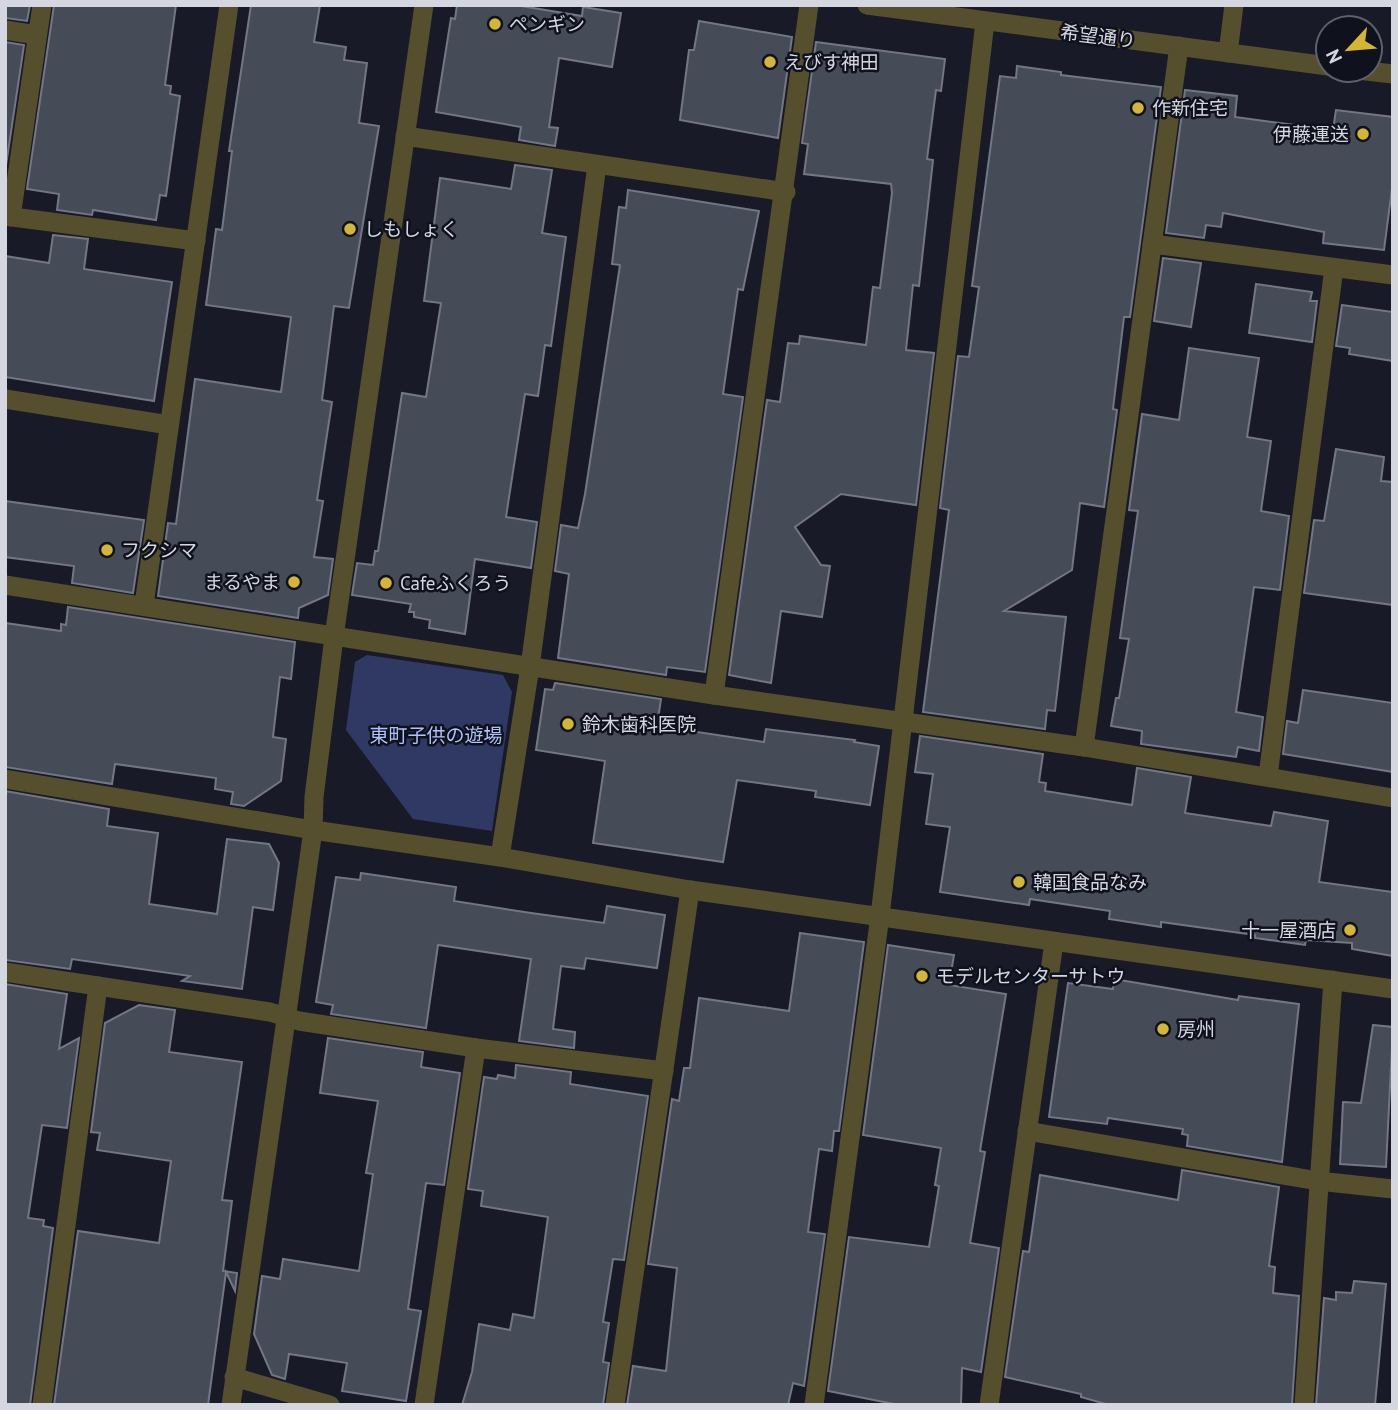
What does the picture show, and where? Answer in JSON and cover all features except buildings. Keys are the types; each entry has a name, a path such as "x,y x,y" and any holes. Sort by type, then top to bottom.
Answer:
{"street":[{"path":"42,5 8,217 196,241"},
{"path":"144,605 229,5"},
{"path":"231,1405 284,1017 313,830 314,797 334,637 424,5"},
{"path":"713,695 786,192 809,5"},
{"name":"希望通り","path":"867,5 906,8 985,22 1314,64"},
{"path":"1228,53 1234,5"},
{"path":"814,1405 880,916 985,22"},
{"path":"5,30 37,35"},
{"path":"1084,747 1179,46"},
{"path":"405,136 786,192"},
{"path":"500,857 530,667 597,165"},
{"path":"1152,244 1393,275"},
{"path":"1268,776 1334,268"},
{"path":"5,399 169,425"},
{"path":"5,584 713,695 1084,747 1393,798"},
{"path":"5,779 313,830 500,857 690,890 1393,989"},
{"path":"615,1405 690,890"},
{"path":"989,1405 1054,942"},
{"path":"5,972 270,1012 284,1017 476,1048 664,1071"},
{"path":"1304,1405 1333,980"},
{"path":"42,1405 98,986"},
{"path":"424,1405 476,1048"},
{"path":"1027,1131 1318,1181 1393,1189"},
{"path":"234,1377 330,1405"}],"green space":[{"name":"東町子供の遊場","path":"367,655 503,675 512,692 492,831 413,819 346,730 355,662"}],"place":[{"name":"ペンギン","path":"495,24"},
{"name":"えびす神田","path":"770,62"},
{"name":"作新住宅","path":"1138,108"},
{"name":"伊藤運送","path":"1363,134"},
{"name":"しもしょく","path":"350,229"},
{"name":"フクシマ","path":"107,550"},
{"name":"まるやま","path":"294,582"},
{"name":"Cafeふくろう","path":"386,583"},
{"name":"鈴木歯科医院","path":"568,724"},
{"name":"韓国食品なみ","path":"1019,882"},
{"name":"十一屋酒店","path":"1350,930"},
{"name":"モデルセンターサトウ","path":"922,976"},
{"name":"房州","path":"1163,1029"}]}
